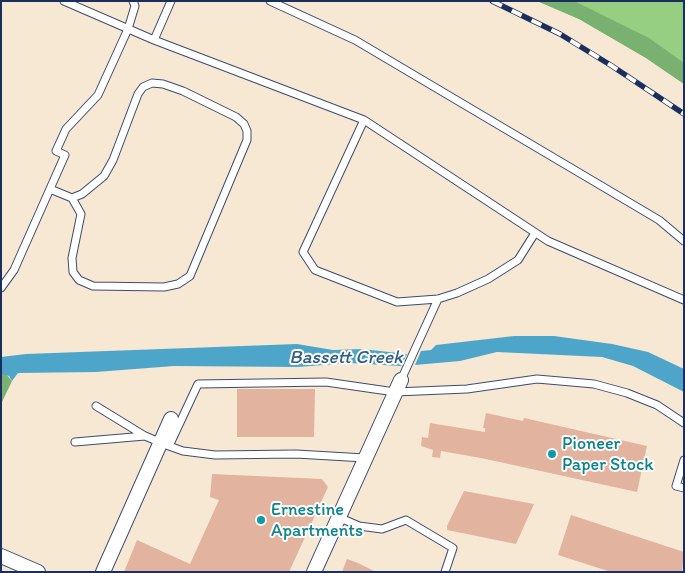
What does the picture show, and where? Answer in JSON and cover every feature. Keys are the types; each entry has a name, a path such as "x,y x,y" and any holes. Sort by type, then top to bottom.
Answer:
{"street":[{"path":"314,572 400,382"},
{"path":"103,572 165,445 171,419"},
{"path":"1,556 38,572"}],"lane":[{"path":"64,1 154,40 364,120 548,241 684,300"},
{"path":"1,288 14,270 65,155 56,151 66,129 94,102 128,29 135,6 133,1"},
{"path":"154,40 170,1"},
{"path":"270,1 355,40 658,220 684,241"},
{"path":"50,189 72,198 81,214 72,258 73,272 79,280 93,286 164,287 178,284 190,276 247,140 247,131 244,124 236,117 183,91 163,84 152,83 143,87 138,94 113,160 104,176 82,194 72,198"},
{"path":"364,120 303,252 315,270 397,302 438,299 488,279 518,260 535,233"},
{"path":"400,382 438,299"},
{"path":"165,445 198,384 400,382 467,389 538,379 594,384 626,393 657,405 684,423"},
{"path":"96,406 145,436 165,445 215,455 296,454 365,458"},
{"path":"74,442 145,436"},
{"path":"684,460 676,486 684,488"},
{"path":"338,517 359,526 382,529 406,520 453,548 445,572"}],"green space":[{"path":"537,1 684,1 684,84 646,58 579,19"},
{"path":"537,1 574,1 649,38 684,63 684,84 646,58 579,19"},
{"path":"5,373 12,381 1,404 1,374"}],"water":[{"path":"514,336 554,336 612,344 648,352 684,369 684,392 633,366 602,357 497,352 460,361 415,365 421,351 431,350 436,345"},
{"name":"Bassett Creek","path":"297,344 333,350 362,349 407,354 401,366 350,363 297,367 174,366 96,372 18,373 12,381 9,376 1,374 1,357 26,354"}],"building":[{"path":"237,389 315,389 314,437 237,437"},
{"name":"Pioneer Paper Stock","path":"486,413 523,421 524,418 647,446 637,492 441,451 440,458 432,457 433,450 421,446 422,437 428,438 430,423 485,432 485,428 483,428"},
{"name":"Ernestine Apartments","path":"212,474 322,479 328,487 289,572 124,572 137,540 190,564 219,500 210,497"},
{"path":"464,491 534,504 516,544 447,530 447,526"},
{"path":"571,515 684,552 682,572 611,572 558,555"},
{"path":"347,559 358,563 376,572 342,572"}],"railway":[{"path":"492,1 560,34 684,114"}],"place":[{"name":"Pioneer Paper Stock","path":"552,454"},
{"name":"Ernestine Apartments","path":"261,520"}]}
